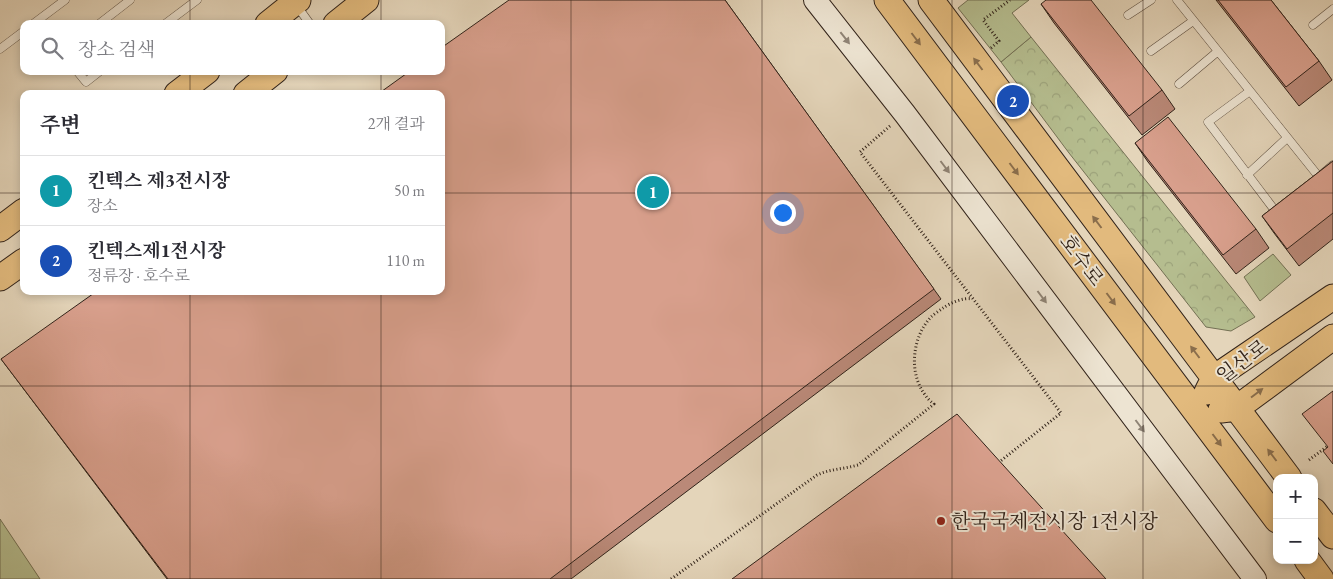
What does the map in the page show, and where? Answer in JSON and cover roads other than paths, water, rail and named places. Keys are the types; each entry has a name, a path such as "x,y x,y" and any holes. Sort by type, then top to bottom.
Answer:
{"main road":[{"path":"341,20 366,0"},
{"path":"815,0 911,122 1255,579"},
{"name":"호수로","path":"887,0 1196,413 1267,494 1277,519"},
{"name":"호수로","path":"931,0 1286,474"},
{"path":"273,20 295,1"},
{"path":"182,90 202,75"},
{"path":"251,90 270,75"},
{"path":"0,229 20,214"},
{"path":"0,278 20,264"},
{"path":"1325,343 1303,352 1295,348 1298,339 1327,318 1333,297"},
{"name":"일산로","path":"1196,413 1214,378 1333,297"},
{"name":"일산로","path":"1196,413 1237,408 1325,343"},
{"path":"1318,519 1326,536"},
{"path":"1310,564 1321,579"}],"lane":[{"path":"40,20 65,0"},
{"path":"105,20 130,0"},
{"path":"170,20 197,0"},
{"path":"1128,15 1150,0"},
{"path":"1177,0 1319,177"},
{"path":"295,1 307,20"},
{"path":"1313,25 1333,9"},
{"path":"1151,51 1193,21"},
{"path":"1,45 20,33"},
{"path":"1179,84 1217,52"},
{"path":"80,75 86,82 95,75"},
{"path":"1250,91 1208,122 1276,212 1283,206"},
{"path":"1247,175 1287,138"},
{"path":"1312,183 1333,165"}],"place":[{"name":"킨텍스제1전시장","path":"1013,101"},
{"name":"킨텍스 제3전시장","path":"653,192"},
{"name":"한국국제전시장 1전시장","path":"941,521"}]}
